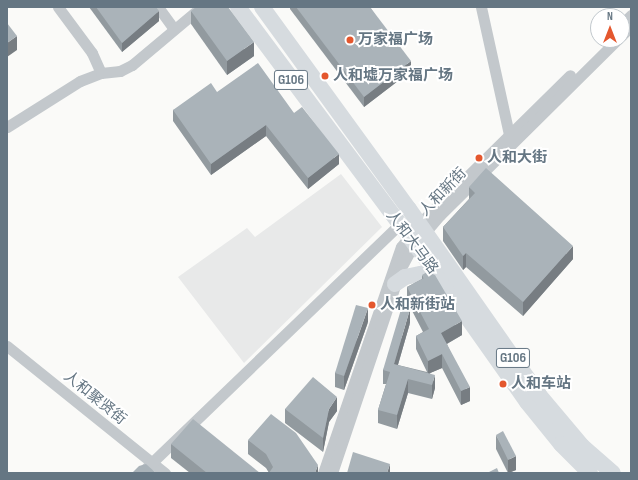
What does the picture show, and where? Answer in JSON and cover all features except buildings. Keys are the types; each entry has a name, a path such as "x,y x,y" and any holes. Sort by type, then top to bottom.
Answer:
{"highway":[{"name":"人和大马路","path":"238,7 345,152 413,233 567,429 588,469"},
{"name":"人和大马路","path":"262,7 360,141 441,280 527,402 561,444 588,469 613,473"},
{"path":"345,152 360,141"},
{"path":"396,284 413,274 427,274 441,280"}],"street":[{"path":"58,7 92,53 101,73"},
{"path":"158,7 173,28"},
{"path":"7,127 80,81 101,73 120,71 132,65 173,28 201,7"},
{"path":"481,7 509,134"},
{"name":"人和新街","path":"323,473 392,268 413,233 509,134 598,48"},
{"name":"人和新街","path":"332,473 413,233 609,48"},
{"path":"141,473 413,233"},
{"name":"人和聚贤街","path":"7,346 165,473"}],"shaded area":[{"path":"341,174 382,227 244,363 178,277 247,228 255,237"}],"place":[{"name":"万家福广场","path":"350,40"},
{"name":"人和墟万家福广场","path":"325,76"},
{"name":"人和大街","path":"479,158"},
{"name":"人和新街站","path":"372,305"},
{"name":"人和车站","path":"503,384"}]}
